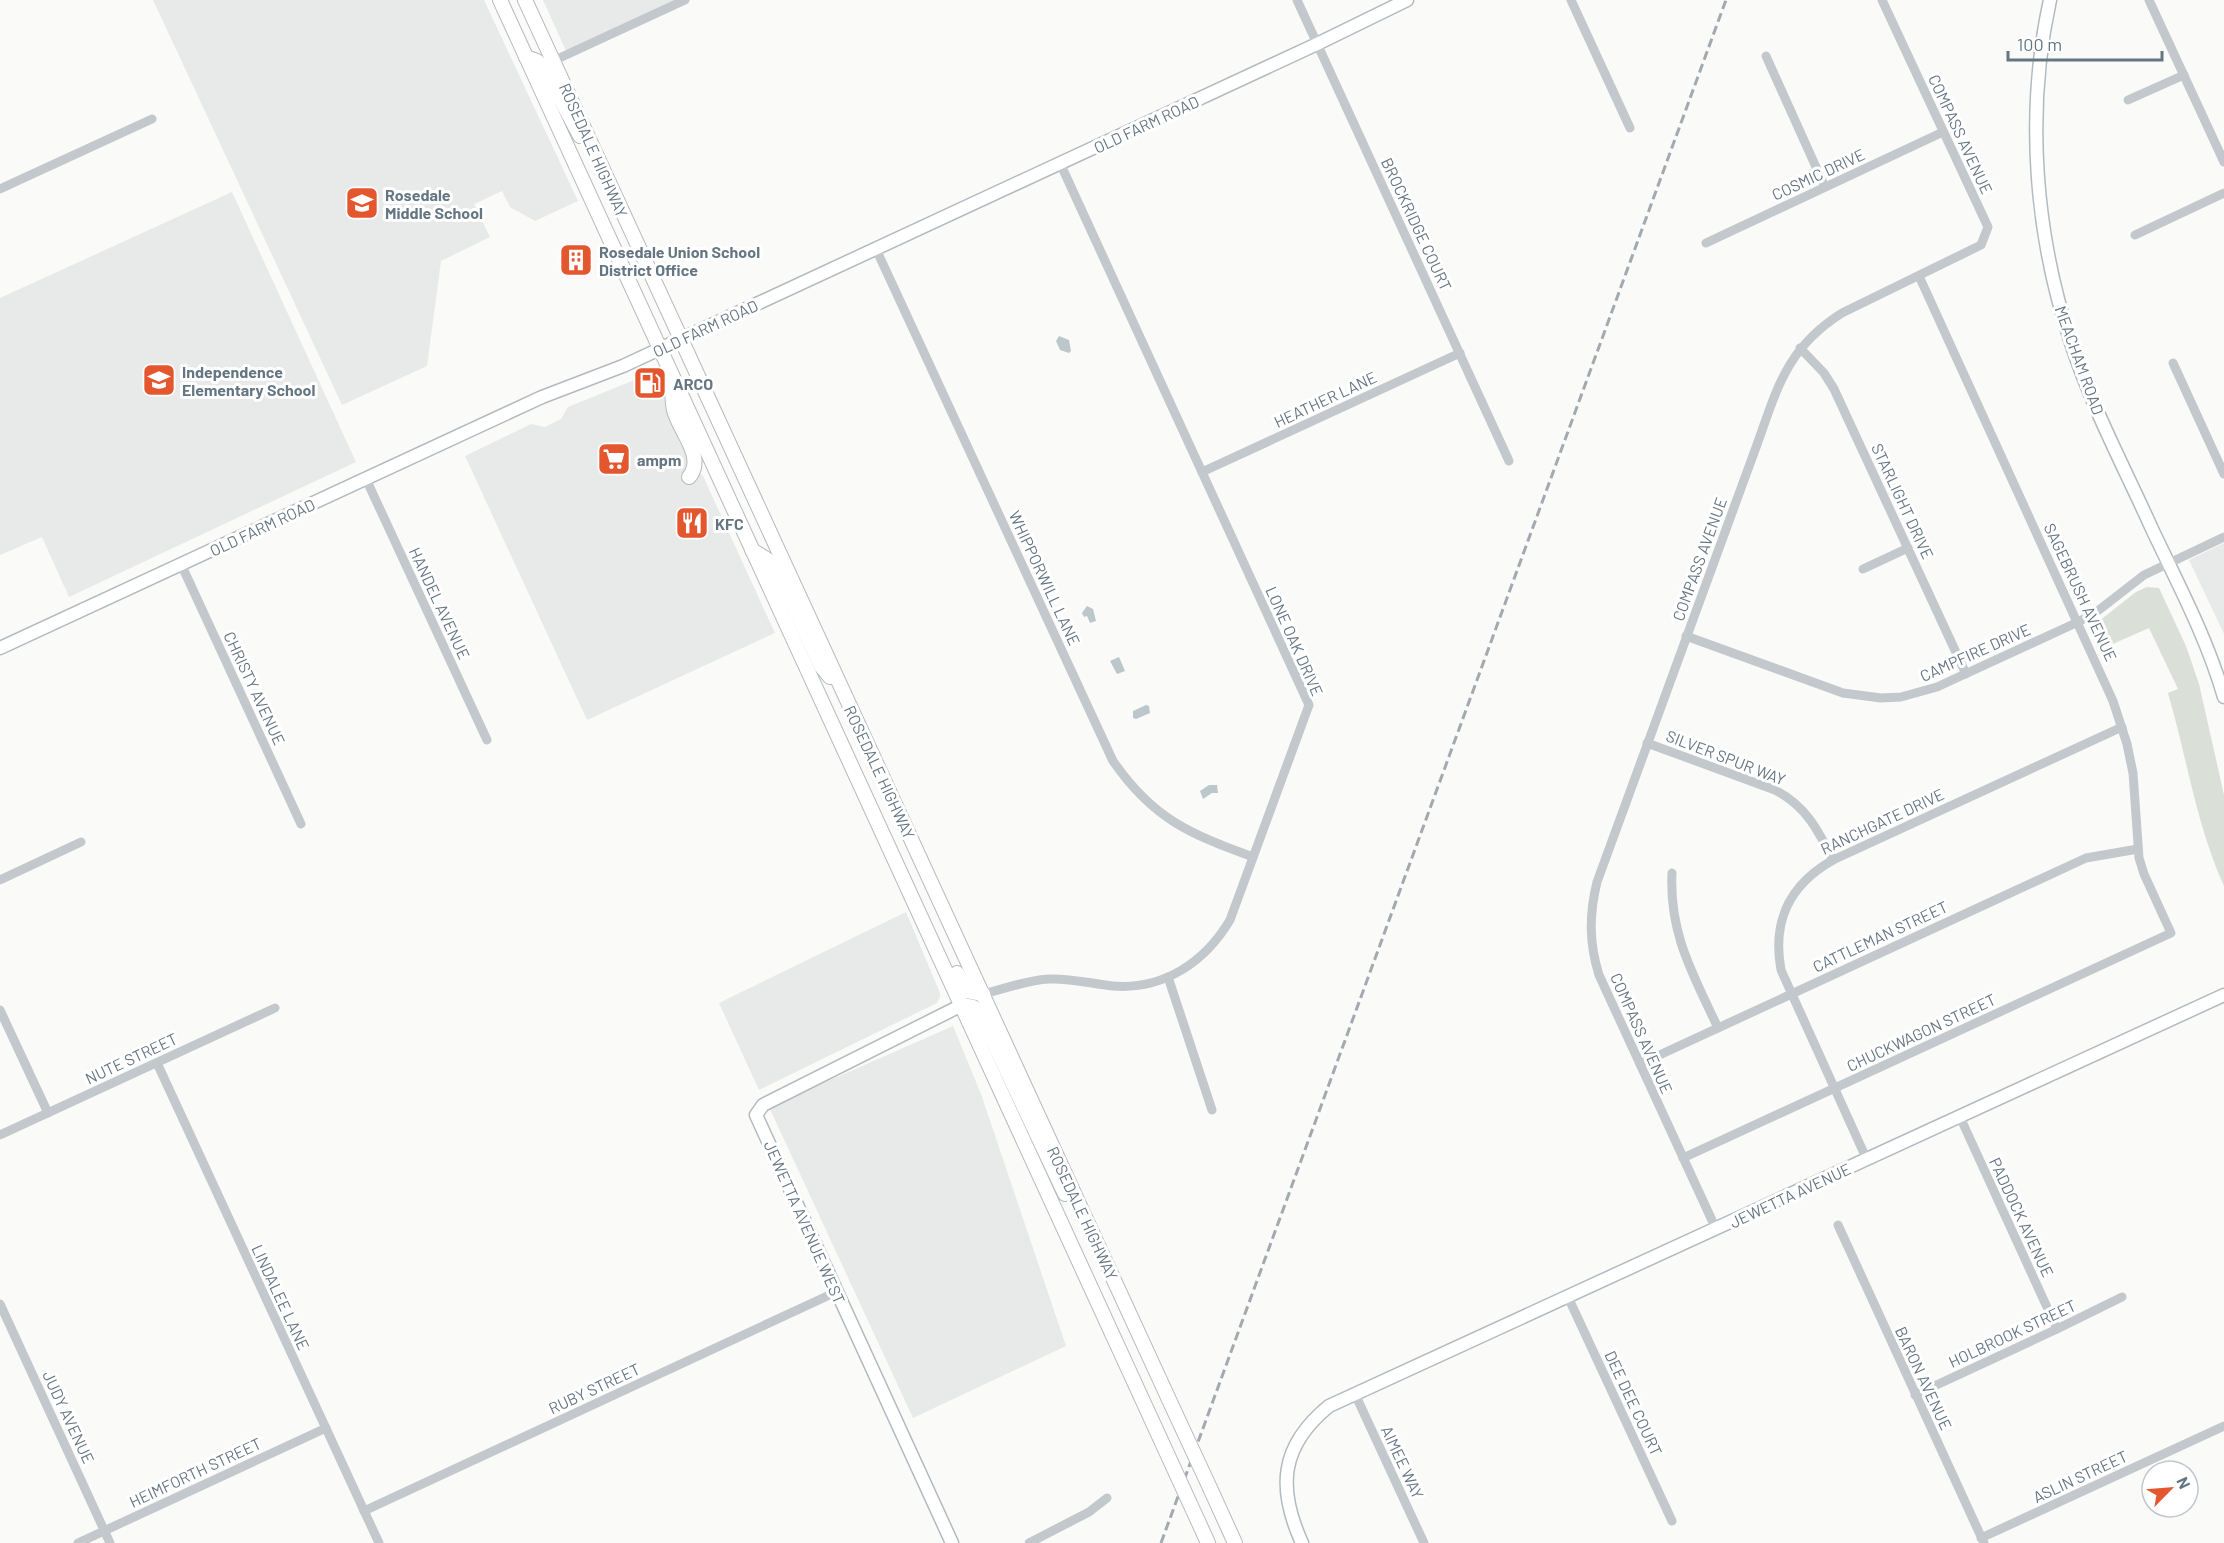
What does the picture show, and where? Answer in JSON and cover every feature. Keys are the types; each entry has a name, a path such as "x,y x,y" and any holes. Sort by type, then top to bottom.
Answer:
{"main road":[{"name":"ROSEDALE HIGHWAY","path":"500,0 1208,1543"},
{"name":"ROSEDALE HIGHWAY","path":"525,0 1235,1543"},
{"path":"526,57 537,61 544,68 570,121 598,159"},
{"path":"671,373 674,411 696,460 695,470 689,477"},
{"path":"753,550 768,560 780,579 821,666 843,692"},
{"path":"896,861 916,886 962,984 967,991 983,994"},
{"path":"963,1005 973,1007 981,1016 1059,1185 1090,1230"}],"street":[{"path":"553,61 685,0"},
{"name":"BROCKRIDGE COURT","path":"1297,0 1509,461"},
{"name":"OLD FARM ROAD","path":"0,648 542,397 623,366 660,349 1407,0"},
{"path":"1571,0 1629,128"},
{"name":"COMPASS AVENUE","path":"1716,1229 1599,975 1593,957 1590,918 1597,882 1781,380 1800,348 1826,323 1981,245 1988,227 1882,0"},
{"name":"MEACHAM ROAD","path":"2050,0 2042,51 2037,132 2039,190 2051,270 2069,337 2089,391 2200,632 2224,696"},
{"path":"2150,0 2224,162"},
{"path":"1766,56 1825,187"},
{"path":"2128,100 2184,75"},
{"path":"0,189 152,119"},
{"name":"COSMIC DRIVE","path":"1706,243 1943,132"},
{"name":"LONE OAK DRIVE","path":"983,994 1048,979 1131,986 1168,978 1197,961 1221,934 1234,909 1309,705 1060,163"},
{"path":"2136,235 2224,193"},
{"name":"WHIPPORWILL LANE","path":"876,249 1113,761 1144,800 1163,816 1200,837 1253,857"},
{"name":"SAGEBRUSH AVENUE","path":"1919,276 2110,693 2122,727 2133,773 2138,849 2144,874 2171,933"},
{"name":"STARLIGHT DRIVE","path":"1800,348 1824,373 1834,389 1966,674"},
{"name":"HEATHER LANE","path":"1202,472 1460,353"},
{"path":"2173,363 2224,474"},
{"name":"HANDEL AVENUE","path":"366,478 486,740"},
{"name":"CAMPFIRE DRIVE","path":"1686,636 1843,693 1862,697 1891,698 1920,693 2078,622 2095,613 2144,575 2224,537"},
{"path":"1863,569 1908,548"},
{"name":"CHRISTY AVENUE","path":"182,564 301,824"},
{"name":"RANCHGATE DRIVE","path":"1867,1160 1781,970 1778,954 1781,921 1791,899 1806,879 1833,860 2122,727"},
{"name":"SILVER SPUR WAY","path":"1647,743 1775,789 1788,796 1810,817 1833,860"},
{"path":"0,880 81,842"},
{"name":"CATTLEMAN STREET","path":"1640,1064 2086,858 2138,849"},
{"path":"1672,873 1676,931 1682,951 1718,1028"},
{"name":"CHUCKWAGON STREET","path":"1683,1158 2171,933"},
{"path":"1168,978 1212,1110"},
{"name":"JEWETTA AVENUE","path":"1302,1543 1292,1518 1287,1494 1287,1475 1294,1447 1301,1434 1329,1406 2224,995"},
{"name":"JEWETTA AVENUE WEST","path":"952,1543 756,1115 763,1105 963,1005"},
{"name":"NUTE STREET","path":"0,1135 275,1008"},
{"path":"0,1011 48,1113"},
{"name":"LINDALEE LANE","path":"157,1063 379,1543"},
{"name":"PADDOCK AVENUE","path":"1960,1116 2057,1329"},
{"name":"BARON AVENUE","path":"1838,1225 1982,1541"},
{"name":"RUBY STREET","path":"364,1511 836,1292"},
{"name":"DEE DEE COURT","path":"1569,1297 1672,1521"},
{"name":"HOLBROOK STREET","path":"1916,1395 2122,1297"},
{"name":"JUDY AVENUE","path":"0,1304 111,1543"},
{"name":"AIMEE WAY","path":"1354,1394 1424,1543"},
{"name":"ASLIN STREET","path":"1982,1541 2224,1426"},
{"name":"HEIMFORTH STREET","path":"78,1543 326,1428"},
{"path":"1029,1543 1089,1512 1107,1498"}],"shaded area":[{"name":"Rosedale Middle School","path":"153,0 484,0 578,201 535,221 510,207 502,191 474,204 490,237 441,261 427,366 342,405"},
{"path":"543,0 682,0 567,53"},
{"name":"Independence Elementary School","path":"232,192 356,462 69,597 42,537 0,555 0,298"},
{"path":"1059,336 1069,340 1071,351 1069,353 1060,350 1056,341"},
{"path":"644,376 660,380 668,415 687,458 703,476 775,633 587,720 465,456 531,424 545,427 561,419 568,407"},
{"path":"2224,543 2224,634 2189,560"},
{"path":"2147,587 2159,588 2186,646 2199,684 2224,795 2224,886 2199,815 2168,693 2178,689 2149,628 2106,647 2094,625 2136,592"},
{"path":"1087,606 1093,609 1096,621 1090,623 1087,616 1084,617 1082,613"},
{"path":"1119,657 1125,671 1117,674 1110,661"},
{"path":"1146,705 1149,706 1150,713 1136,719 1133,718 1133,711"},
{"path":"1209,785 1217,785 1218,793 1212,793 1203,799 1200,791"},
{"path":"906,912 940,993 937,1003 759,1090 719,1003"},
{"path":"953,1026 981,1094 1066,1346 913,1418 769,1107"}],"railway":[{"path":"1161,1543 1726,0"}],"place":[{"name":"Rosedale Middle School","path":"362,203"},
{"name":"Rosedale Union School District Office","path":"576,260"},
{"name":"Independence Elementary School","path":"159,380"},
{"name":"ARCO","path":"650,383"},
{"name":"ampm","path":"614,459"},
{"name":"KFC","path":"692,523"}]}
